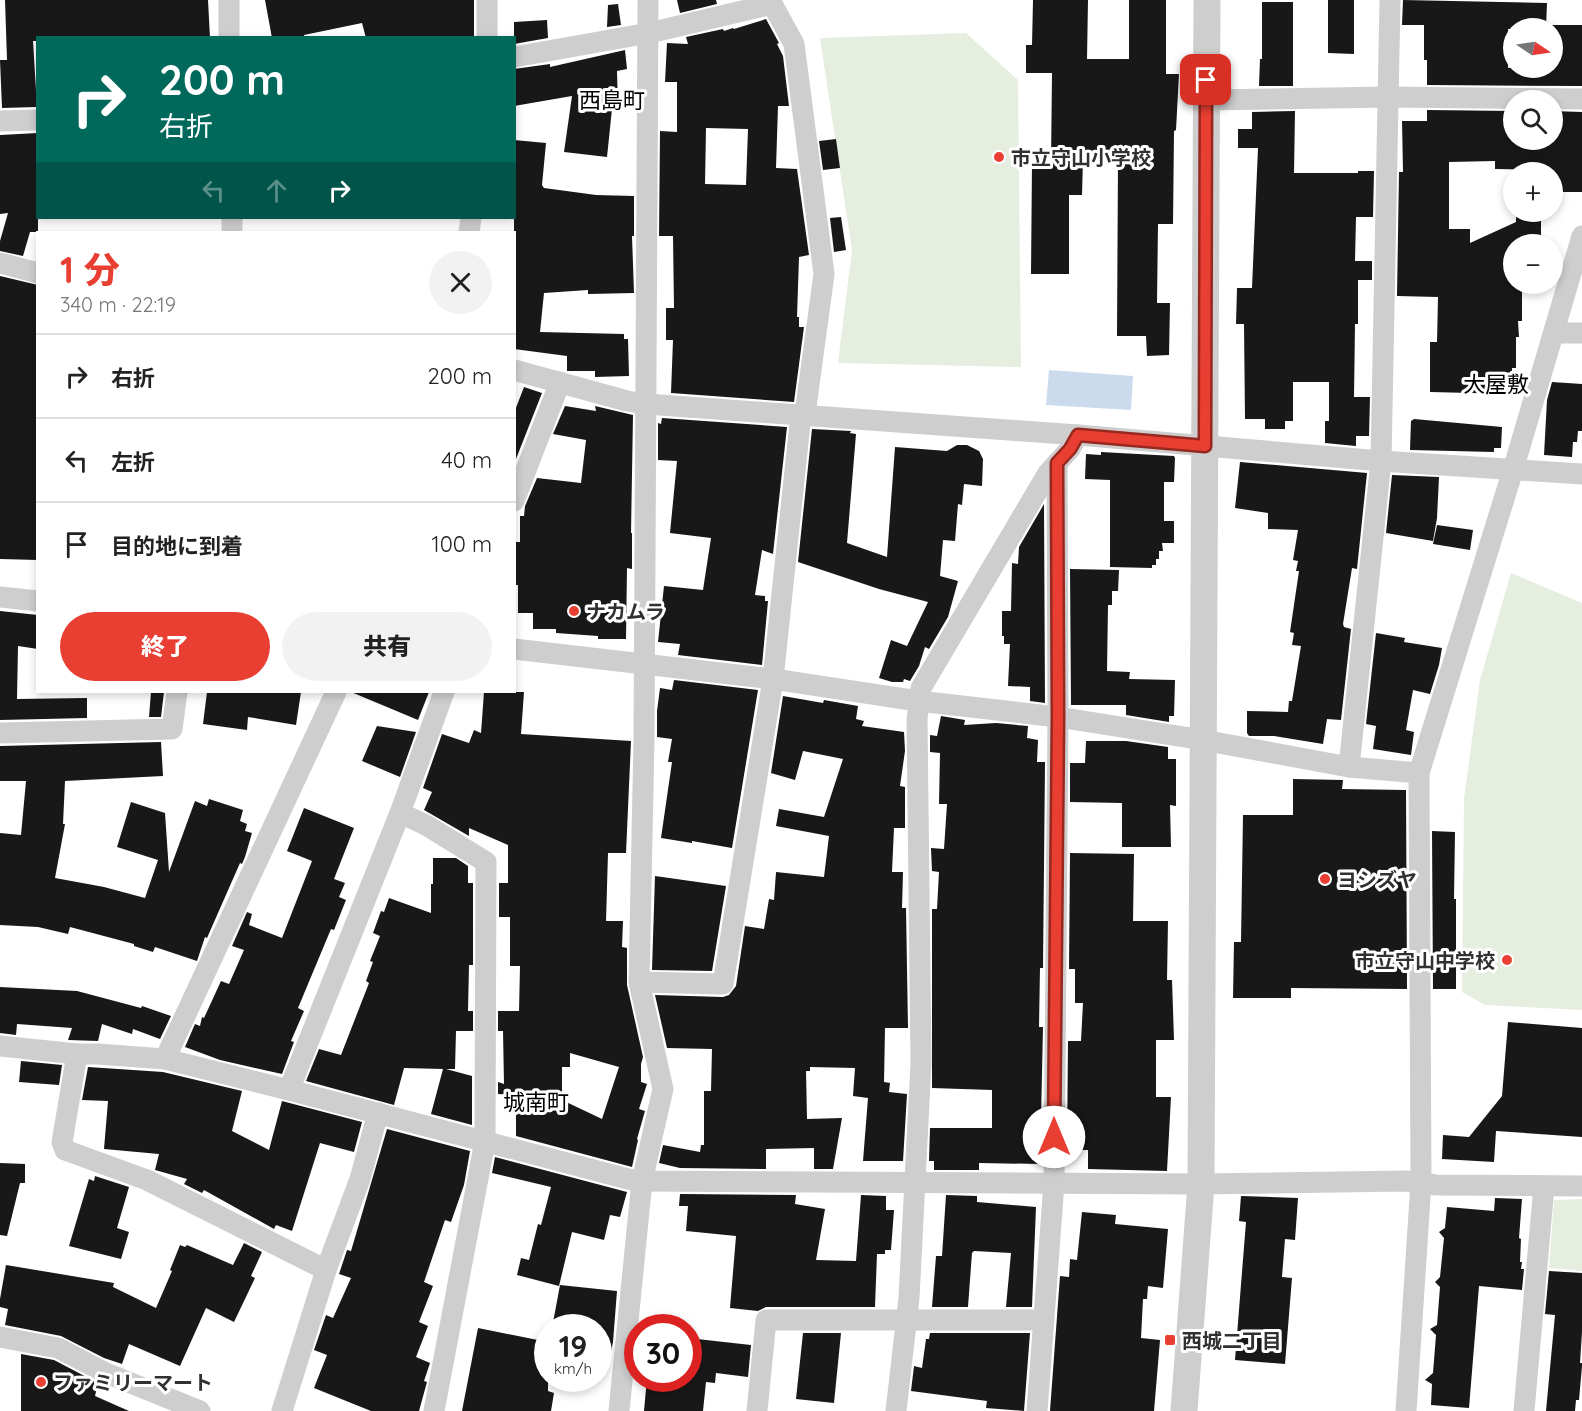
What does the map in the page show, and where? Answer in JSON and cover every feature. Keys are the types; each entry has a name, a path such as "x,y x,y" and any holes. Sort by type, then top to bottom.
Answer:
{"street":[{"path":"229,0 229,36"},
{"path":"487,0 487,36"},
{"path":"619,1411 642,1181 663,1089 639,982 644,663 648,0"},
{"path":"1184,1411 1201,1184 1207,0"},
{"path":"1349,767 1381,461 1390,0"},
{"path":"516,57 649,33 771,2 794,44 824,274 803,414 773,679 723,984 639,982"},
{"path":"1206,100 1388,97 1582,99"},
{"path":"0,121 36,120"},
{"path":"1406,1411 1421,1182 1419,773 1513,470 1582,236"},
{"path":"0,263 36,272"},
{"path":"1554,333 1582,333"},
{"path":"516,371 627,401 646,404 1078,435 1381,461 1582,474"},
{"path":"516,496 560,382"},
{"path":"896,1411 907,1320 921,1063 916,719 918,700 921,688 1048,473 1070,449 1078,435"},
{"path":"1037,1411 1054,1184 1058,717 1057,463"},
{"path":"0,597 36,602"},
{"path":"516,649 773,679 1058,717 1203,740 1349,767 1419,773"},
{"path":"0,733 172,729 177,693"},
{"path":"165,1059 336,693"},
{"path":"289,1089 400,813 444,693"},
{"path":"400,813 426,825 486,862 485,1141 434,1411"},
{"path":"0,1046 77,1054 165,1059 642,1181 1054,1184 1421,1182 1436,1185 1582,1186"},
{"path":"77,1054 62,1142 65,1150 147,1180 326,1270"},
{"path":"282,1411 326,1270 360,1179 378,1113"},
{"path":"1524,1411 1544,1186"},
{"path":"757,1411 766,1320 1044,1320"},
{"path":"0,1337 58,1348 106,1373 200,1411"}],"green space":[{"path":"966,33 1018,80 1021,367 838,363 852,250 820,38"},
{"path":"1511,573 1582,603 1582,1010 1485,1005 1462,992 1464,799 1480,680"},
{"path":"1582,1199 1582,1271 1549,1268 1554,1200"}],"water":[{"path":"1049,370 1133,376 1131,410 1046,405"}],"building":[{"path":"5,0 208,0 210,36 36,36 36,41 33,41 36,107 2,108 0,60 7,60"},
{"path":"265,0 474,0 474,36 365,36 362,23 304,36 272,36"},
{"path":"677,0 716,0 717,4 680,13"},
{"path":"1033,0 1088,0 1087,59 1129,59 1129,0 1166,0 1166,74 1179,74 1176,130 1174,131 1173,224 1158,224 1157,303 1170,303 1169,355 1147,356 1146,336 1117,336 1118,159 1083,159 1082,195 1069,195 1069,274 1031,274 1032,163 1051,164 1052,73 1026,73 1026,45 1032,45"},
{"path":"1328,0 1354,0 1354,54 1328,53"},
{"path":"1403,0 1547,3 1546,18 1503,18 1503,78 1563,78 1563,25 1582,25 1582,86 1427,85 1424,25 1402,25"},
{"path":"1262,2 1293,2 1293,86 1259,86 1260,59 1262,59"},
{"path":"618,4 621,25 607,27 608,5"},
{"path":"766,19 783,56 789,106 778,106 776,168 797,169 809,255 799,257 797,317 799,317 799,327 804,327 794,402 671,393 673,340 666,340 666,308 674,308 673,236 659,236 660,131 677,132 677,82 665,82 667,43 688,44 686,37 723,29 724,31","holes":["706,128 748,129 746,185 705,184"]},
{"path":"547,20 548,38 516,44 514,22"},
{"path":"625,50 627,69 617,71 618,109 612,109 607,157 564,152 572,96 516,106 516,69 550,64 550,67"},
{"path":"1427,110 1503,111 1503,150 1563,150 1563,111 1582,112 1582,192 1563,192 1563,162 1503,162 1503,169 1495,169 1495,161 1449,162 1449,229 1470,229 1470,243 1516,222 1541,222 1541,234 1503,234 1503,294 1522,294 1522,321 1518,321 1519,337 1516,337 1516,368 1512,368 1512,394 1430,392 1430,342 1437,342 1438,297 1397,296 1399,172 1403,172 1402,121 1427,121"},
{"path":"1295,111 1294,173 1374,171 1373,217 1356,217 1355,261 1372,261 1372,280 1358,280 1354,397 1370,397 1369,436 1356,436 1356,446 1325,443 1325,421 1329,421 1329,382 1293,382 1293,421 1285,421 1285,429 1265,429 1265,419 1245,419 1244,324 1236,324 1237,288 1252,288 1258,148 1238,148 1238,129 1252,129 1252,112"},
{"path":"36,133 38,231 30,232 23,256 0,251 0,241 8,213 0,214 0,135"},
{"path":"836,139 840,168 823,170 819,141"},
{"path":"516,140 546,143 542,185 544,188 596,195 634,196 634,236 632,236 634,293 588,294 588,290 544,293 540,332 624,334 624,339 628,339 629,376 595,377 595,371 567,371 567,356 516,349 516,231 514,231"},
{"path":"841,217 846,250 834,252 830,218"},
{"path":"0,276 36,285 36,560 0,559"},
{"path":"1552,382 1582,384 1582,431 1578,431 1577,442 1573,442 1572,457 1544,455 1547,400"},
{"path":"524,387 542,393 516,459 516,408"},
{"path":"565,406 596,411 595,406 633,415 632,569 627,568 626,639 598,639 598,636 556,633 556,629 533,629 533,613 518,613 516,542 520,542 520,516 524,516 525,506 537,478 581,483 586,440 553,434"},
{"path":"662,418 787,427 773,554 762,550 755,595 765,596 765,601 768,601 762,665 678,655 680,644 658,642 664,586 703,590 711,538 670,533 677,461 658,460 658,423 661,424"},
{"path":"1414,419 1502,427 1501,448 1494,448 1494,452 1410,450 1411,421"},
{"path":"812,429 851,431 850,433 856,434 847,543 887,557 895,447 947,451 957,445 967,445 979,451 983,459 982,486 964,484 962,505 958,504 955,541 943,540 940,576 958,581 948,617 929,649 925,647 919,666 910,681 904,679 903,682 892,682 879,678 891,640 907,646 928,602 879,589 798,562"},
{"path":"1101,452 1174,456 1175,458 1174,482 1164,482 1164,521 1174,521 1174,543 1162,543 1163,551 1159,551 1159,559 1156,559 1156,565 1152,565 1152,568 1110,567 1110,480 1085,479 1086,454 1101,455"},
{"path":"1240,462 1367,473 1357,569 1352,568 1343,624 1344,627 1351,629 1341,720 1327,719 1323,744 1274,736 1249,736 1247,733 1247,711 1288,712 1301,646 1292,645 1294,633 1290,632 1299,571 1296,571 1298,561 1293,560 1298,530 1268,529 1268,513 1235,508"},
{"path":"1392,475 1439,477 1437,518 1433,541 1386,533"},
{"path":"1044,504 1045,703 1030,701 1030,687 1008,686 1010,644 1004,644 1004,636 1002,636 1002,611 1011,611 1012,563 1018,564 1019,547"},
{"path":"1437,525 1473,530 1470,550 1433,544"},
{"path":"1070,569 1119,570 1118,591 1112,591 1112,605 1108,605 1107,671 1130,672 1129,679 1175,680 1174,716 1169,716 1169,722 1126,715 1126,705 1071,705"},
{"path":"0,611 36,615 36,649 18,646 17,699 87,698 87,718 0,720"},
{"path":"1376,633 1405,638 1404,642 1442,648 1430,694 1413,690 1406,730 1414,732 1411,755 1373,749 1376,726 1366,724"},
{"path":"674,680 758,690 732,848 661,838 672,762 668,762 672,739 657,737 657,711 660,688 672,690"},
{"path":"524,692 521,734 631,741 626,853 608,853 606,921 623,921 622,947 627,948 627,985 643,1057 641,1082 647,1084 639,1109 645,1111 632,1167 516,1136 516,1095 498,1094 498,1082 504,1084 503,1031 498,1031 498,1011 519,1011 520,966 510,966 510,917 499,917 499,883 508,883 508,845 469,828 469,836 424,810 432,792 423,788 442,734 469,743 474,730 481,733 484,693","holes":["570,1053 619,1067 602,1119 562,1100 562,1067 570,1067"]},
{"path":"151,693 164,693 161,717 149,717"},
{"path":"207,693 301,693 296,725 248,717 247,730 203,724"},
{"path":"353,693 429,693 418,720"},
{"path":"783,696 858,706 856,719 864,721 862,726 904,732 905,751 900,786 905,787 905,828 894,828 892,872 903,872 902,908 906,908 908,1028 885,1028 884,1082 890,1083 889,1092 907,1094 903,1161 863,1161 868,1098 853,1096 855,1068 810,1067 810,1071 806,1071 807,1119 842,1118 833,1169 814,1169 814,1148 766,1149 766,1169 680,1168 659,1163 663,1145 700,1152 701,1145 704,1145 704,1091 711,1091 712,1049 667,1048 655,995 723,997 729,995 736,986 745,926 764,929 769,899 774,900 776,872 824,877 829,836 776,826 779,809 824,817 843,759 803,751 795,780 771,773"},
{"path":"941,716 965,720 964,725 996,723 1028,726 1027,738 1038,740 1037,762 1045,762 1043,968 1040,968 1039,1027 1043,1027 1040,1164 979,1163 979,1170 934,1170 934,1161 929,1161 930,1128 992,1128 992,1090 932,1088 932,909 937,909 939,872 932,871 931,848 944,849 947,804 939,804 940,753 930,752 930,735 937,736"},
{"path":"377,726 416,732 400,777 362,761"},
{"path":"1086,741 1126,741 1168,747 1168,759 1176,759 1176,806 1170,805 1171,847 1122,847 1122,803 1070,802 1070,763 1085,763"},
{"path":"161,742 163,776 65,781 63,824 65,824 55,878 104,887 145,898 158,860 117,847 131,802 165,813 169,872 195,801 207,806 209,799 243,810 240,821 247,824 245,831 252,833 245,857 242,864 240,863 207,938 205,937 197,961 155,947 153,952 134,946 134,944 70,927 68,934 38,927 0,925 0,833 21,835 26,781 0,781 0,746"},
{"name":"ヨシズヤ","path":"1293,779 1343,780 1342,789 1406,790 1407,989 1291,988 1291,998 1233,998 1234,942 1241,942 1243,815 1293,815"},
{"path":"304,808 354,828 334,879 345,883 339,897 346,900 334,930 331,929 298,1008 304,1011 291,1041 294,1042 282,1074 220,1060 185,1047 195,1024 200,1026 202,1017 204,1018 221,981 229,984 244,950 232,946 247,912 252,914 249,925 282,938 312,861 287,851"},
{"path":"1432,831 1455,832 1456,989 1433,989"},
{"path":"1070,853 1134,854 1133,921 1168,921 1167,980 1172,980 1174,1040 1156,1040 1156,1097 1171,1097 1167,1171 1088,1169 1088,1150 1067,1150 1068,1041 1081,1041 1083,1003 1075,1003 1075,969 1069,969"},
{"path":"433,858 456,858 468,866 468,883 473,883 473,965 469,965 468,1011 473,1011 473,1031 456,1031 455,1069 446,1069 472,1076 472,1125 431,1114 443,1069 404,1068 394,1105 306,1081 319,1049 341,1055 369,983 366,981 373,962 370,961 380,936 373,933 381,911 384,912 389,898 431,913"},
{"path":"655,876 726,886 712,971 652,970"},
{"path":"0,987 77,991 141,1008 142,1006 171,1016 160,1039 133,1029 132,1034 102,1024 98,1041 68,1040 72,1028 17,1024 16,1035 0,1033"},
{"path":"1508,1022 1582,1028 1582,1137 1496,1131 1494,1162 1442,1159 1443,1135 1469,1137 1502,1096"},
{"path":"21,1061 62,1065 59,1085 19,1082"},
{"path":"88,1067 163,1072 242,1091 232,1131 269,1150 282,1101 362,1122 354,1152 320,1143 292,1231 276,1225 274,1229 204,1190 202,1193 184,1184 187,1179 155,1170 159,1154 104,1149 108,1101 82,1100"},
{"path":"387,1129 470,1151 464,1185 451,1222 445,1220 424,1282 433,1286 419,1322 428,1326 416,1357 430,1363 424,1381 427,1382 419,1411 371,1411 314,1388 327,1355 314,1350 326,1315 333,1318 351,1278 339,1274 347,1250 351,1251"},
{"path":"495,1157 627,1192 620,1217 610,1215 604,1240 572,1232 559,1286 517,1275 521,1258 529,1260 551,1187 492,1173"},
{"path":"0,1163 25,1164 25,1183 20,1183 7,1236 0,1235"},
{"path":"95,1176 129,1187 117,1228 129,1232 121,1259 69,1246 89,1179 94,1181"},
{"path":"680,1194 796,1195 795,1204 825,1209 816,1260 856,1261 861,1195 886,1196 886,1210 894,1210 891,1250 885,1250 885,1254 877,1254 875,1307 766,1307 758,1311 730,1308 736,1236 686,1231 688,1206 679,1206"},
{"path":"946,1195 977,1196 977,1202 1036,1207 1032,1307 1006,1307 1011,1253 974,1251 968,1307 932,1307 936,1256 942,1256"},
{"path":"1241,1196 1298,1198 1295,1240 1285,1239 1282,1277 1292,1278 1285,1364 1235,1360 1246,1222 1239,1221"},
{"path":"1495,1198 1522,1199 1519,1238 1521,1239 1521,1269 1524,1269 1522,1290 1479,1286 1469,1408 1431,1405 1432,1384 1425,1380 1433,1373 1436,1335 1430,1329 1437,1325 1440,1287 1435,1282 1440,1277 1444,1238 1439,1232 1445,1228 1447,1207 1494,1211"},
{"path":"1082,1212 1116,1215 1115,1224 1168,1229 1163,1288 1148,1286 1147,1299 1143,1299 1141,1338 1160,1340 1154,1411 1050,1411 1060,1276 1069,1277 1070,1259 1077,1260"},
{"path":"244,1243 262,1252 251,1276 255,1278 234,1322 206,1308 180,1366 129,1344 122,1364 104,1358 61,1336 5,1325 8,1309 0,1307 0,1299 6,1265 114,1283 113,1287 156,1308 180,1245 185,1247 187,1245 233,1265"},
{"path":"1549,1271 1582,1273 1580,1363 1582,1366 1579,1400 1576,1400 1575,1411 1546,1411 1555,1315 1545,1314"},
{"path":"560,1285 617,1291 612,1347 612,1314 555,1314"},
{"path":"478,1328 534,1339 534,1392 554,1393 551,1411 462,1411"},
{"path":"803,1333 841,1333 834,1403 796,1399"},
{"path":"930,1333 1030,1333 1024,1411 986,1408 987,1401 911,1391 914,1366 922,1368 926,1339 929,1339"},
{"path":"702,1340 751,1345 748,1377 716,1373 715,1383 706,1382 703,1411 644,1411 646,1392 702,1392"},
{"path":"21,1354 54,1360 98,1383 95,1396 129,1411 21,1411"}],"place":[{"name":"市立守山小学校","path":"999,157"},
{"name":"ナカムラ","path":"574,611"},
{"name":"ヨシズヤ","path":"1325,879"},
{"name":"市立守山中学校","path":"1507,960"},
{"name":"西城二丁目","path":"1170,1340"},
{"name":"ファミリーマート","path":"41,1382"}],"district":[{"name":"西島町","path":"612,100"},
{"name":"大屋敷","path":"1496,384"},
{"name":"城南町","path":"536,1102"}],"route":[{"path":"1054,1137 1058,717 1057,463 1070,449 1078,435 1205,446 1206,80"}]}
